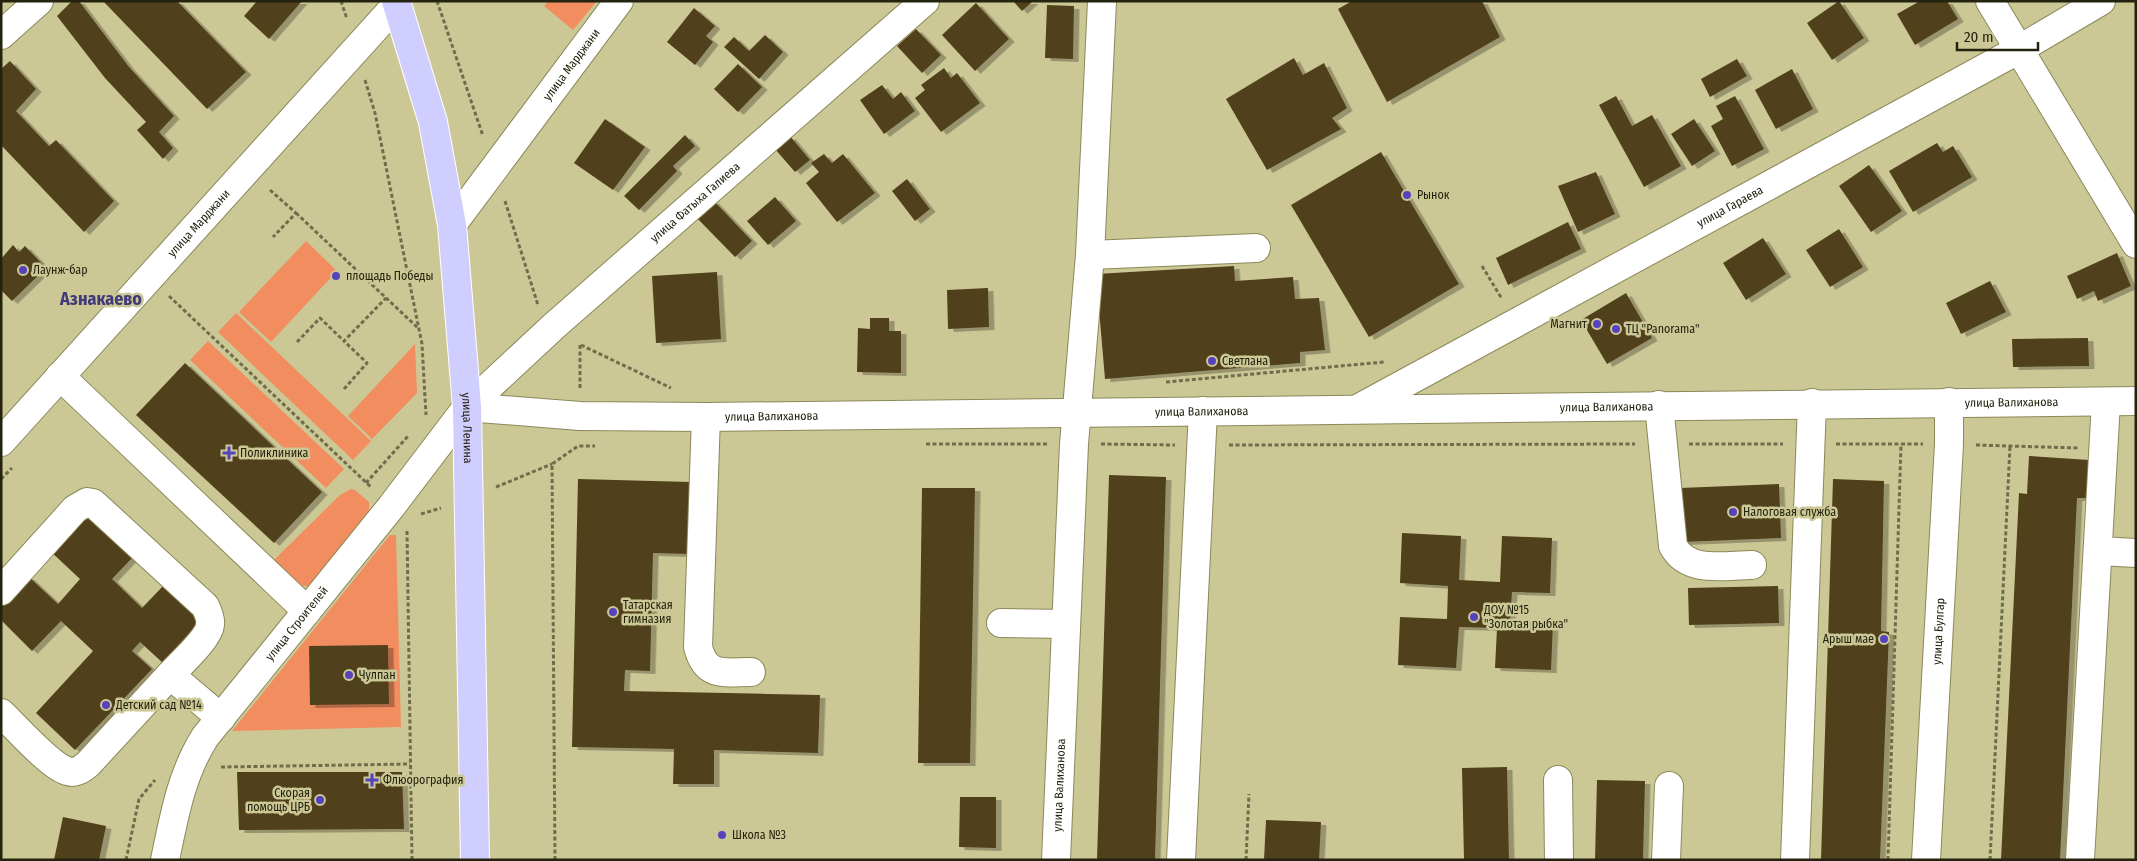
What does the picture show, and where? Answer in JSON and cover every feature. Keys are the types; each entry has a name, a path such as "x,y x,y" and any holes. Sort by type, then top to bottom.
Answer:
{"main road":[{"name":"улица Ленина","path":"396,3 433,122 452,225 467,407 475,860"}],"street":[{"path":"1,35 39,1"},
{"name":"улица Марджани","path":"452,225 619,1"},
{"name":"улица Фатыха Галиева","path":"467,407 554,326 925,1"},
{"name":"улица Валиханова","path":"1056,860 1077,412 1090,255 1102,1"},
{"path":"1990,1 2136,244"},
{"name":"улица Гараева","path":"1358,409 2018,50 2101,1"},
{"name":"улица Марджани","path":"1,442 356,50 396,3"},
{"path":"1090,255 1256,248"},
{"path":"60,376 307,611"},
{"name":"улица Валиханова","path":"467,407 580,416 706,417 1812,403 2136,401"},
{"name":"улица Булгар","path":"1926,860 1950,402"},
{"path":"2080,860 2099,552 2106,402"},
{"path":"1795,860 1812,403"},
{"path":"1659,405 1673,546 1678,555 1690,563 1702,566 1752,564"},
{"name":"улица Строителей","path":"165,860 176,808 190,765 205,737 307,611 467,407"},
{"path":"1181,860 1202,411"},
{"path":"706,417 698,647 702,660 708,668 717,672 751,672"},
{"path":"1,590 76,509 87,502 93,503 205,606 209,614 210,625 207,634 88,764 79,771 68,772 57,766 1,713"},
{"path":"2099,552 2136,553"},
{"path":"1001,623 1066,624"},
{"path":"170,675 221,718"},
{"path":"1558,780 1558,860"},
{"path":"1666,860 1668,786"}],"path":[{"path":"341,1 375,113 422,344 426,415 420,422"},
{"path":"437,1 539,308 554,326 581,345 578,446"},
{"path":"270,190 419,329"},
{"path":"273,237 296,213"},
{"path":"344,341 386,298"},
{"path":"297,342 320,318 367,363 344,388"},
{"path":"366,483 414,429"},
{"path":"1888,860 1901,444"},
{"path":"1990,860 2010,446"},
{"path":"218,775 221,767 410,764"},
{"path":"1246,860 1249,794"}],"shaded area":[{"path":"548,1 597,1 573,30 544,6"},
{"path":"306,241 337,271 271,342 239,312"},
{"path":"236,313 371,441 353,460 218,332"},
{"path":"208,341 344,469 326,488 190,360"},
{"path":"415,344 417,393 372,439 348,416"},
{"path":"351,489 355,490 369,502 369,512 310,586 296,586 274,560 340,495"},
{"path":"390,535 396,535 401,727 232,731"}],"building":[{"path":"72,1 79,1 129,67 174,116 159,132 173,148 163,159 137,130 146,122 105,78 57,16"},
{"path":"103,1 177,1 246,72 207,109"},
{"path":"257,1 302,1 269,39 244,16"},
{"path":"1013,1 1033,1 1022,11"},
{"path":"1352,1 1482,1 1500,37 1387,102 1338,9"},
{"path":"1839,1 1864,38 1832,60 1807,23"},
{"path":"1920,1 1947,1 1958,19 1915,45 1897,14"},
{"path":"976,3 1009,39 975,71 942,35"},
{"path":"1047,5 1074,6 1073,59 1045,58"},
{"path":"694,8 715,26 706,36 713,42 695,65 667,42"},
{"path":"916,29 941,55 922,73 897,46"},
{"path":"765,35 783,52 759,79 724,47 734,37 749,51"},
{"path":"1294,58 1303,75 1324,63 1347,108 1332,118 1341,129 1267,170 1226,99"},
{"path":"1737,59 1747,76 1710,97 1701,79"},
{"path":"10,61 36,89 16,111 49,146 56,140 114,201 84,232 1,145 1,69"},
{"path":"738,64 762,87 738,112 714,89"},
{"path":"944,68 951,78 957,73 980,103 941,132 915,98 925,90 921,85"},
{"path":"1792,69 1813,109 1776,129 1755,90"},
{"path":"882,85 893,99 901,92 915,111 884,134 860,100"},
{"path":"1616,96 1632,126 1652,115 1681,166 1644,187 1599,105"},
{"path":"1735,96 1764,149 1732,166 1711,126 1723,119 1716,106"},
{"path":"605,119 645,147 613,190 574,163"},
{"path":"1694,119 1715,151 1692,166 1671,134"},
{"path":"685,135 695,146 673,166 677,171 639,210 624,196"},
{"path":"790,136 810,160 795,172 775,149"},
{"path":"1937,143 1943,152 1953,146 1972,177 1913,212 1889,171"},
{"path":"1381,152 1459,284 1369,337 1291,205"},
{"path":"824,154 832,163 843,154 875,193 837,222 806,183 819,172 811,163"},
{"path":"1869,165 1902,211 1871,232 1839,186"},
{"path":"1596,172 1615,214 1578,232 1558,186"},
{"path":"907,179 930,209 915,221 892,191"},
{"path":"775,197 796,221 768,245 747,221"},
{"path":"713,200 752,241 735,257 695,216"},
{"path":"1568,222 1581,249 1508,285 1496,258"},
{"path":"1839,229 1863,267 1830,287 1806,250"},
{"path":"1763,238 1786,274 1746,300 1723,263"},
{"path":"13,245 19,252 25,246 46,268 12,301 1,290 1,259"},
{"path":"2117,253 2131,286 2098,301 2094,291 2077,299 2067,276"},
{"path":"1234,266 1235,281 1293,277 1295,299 1319,298 1325,350 1300,352 1300,363 1105,379 1096,274"},
{"path":"717,272 721,339 656,343 652,276"},
{"path":"1990,281 2006,312 1961,334 1946,303"},
{"path":"988,288 989,327 948,329 947,290"},
{"name":"ТЦ \"Panorama\"","path":"1626,293 1652,338 1607,364 1581,320"},
{"path":"870,318 889,318 889,331 901,331 901,373 857,372 858,328 870,329"},
{"path":"2088,338 2089,366 2013,367 2012,339"},
{"name":"Поликлиника","path":"185,363 322,492 274,543 136,415"},
{"path":"2029,456 2089,460 2087,498 2077,498 2060,860 2001,860 2019,493 2027,494"},
{"path":"1109,475 1166,477 1155,860 1097,860"},
{"name":"Татарская гимназия","path":"578,479 691,482 689,554 653,553 650,671 625,670 624,691 820,695 818,753 714,750 714,784 673,784 674,749 572,747"},
{"path":"1833,479 1884,481 1881,631 1889,632 1880,860 1821,860"},
{"path":"1779,484 1781,538 1682,542 1680,488"},
{"path":"922,488 975,488 970,763 918,763"},
{"path":"84,511 133,557 112,579 142,608 163,586 203,623 164,664 140,642 132,651 152,669 75,750 36,713 93,651 61,621 32,651 1,620 1,604 28,576 58,604 80,579 48,549"},
{"path":"1402,533 1461,536 1459,580 1500,582 1502,536 1552,538 1550,593 1512,592 1510,621 1553,623 1551,670 1495,668 1497,628 1459,627 1456,668 1398,665 1400,617 1447,619 1448,586 1400,583"},
{"path":"1778,586 1779,623 1689,625 1688,588"},
{"name":"Чулпан","path":"388,645 389,704 310,705 309,646"},
{"path":"1507,767 1509,860 1464,860 1462,768"},
{"name":"Скорая помощь ЦРБ","path":"237,772 402,772 404,829 239,830"},
{"path":"1597,780 1645,781 1643,860 1595,860"},
{"path":"960,797 996,797 996,848 959,847"},
{"path":"63,817 106,826 99,860 54,860"},
{"path":"1266,820 1321,822 1319,860 1264,860"}],"place":[{"name":"Рынок","path":"1407,195"},
{"name":"Лаунж-бар","path":"23,270"},
{"name":"площадь Победы","path":"336,276"},
{"name":"Магнит","path":"1597,324"},
{"name":"ТЦ \"Panorama\"","path":"1616,329"},
{"name":"Светлана","path":"1212,361"},
{"name":"Поликлиника","path":"229,453"},
{"name":"Налоговая служба","path":"1733,512"},
{"name":"Татарская гимназия","path":"613,612"},
{"name":"ДОУ №15 \"Золотая рыбка\"","path":"1474,617"},
{"name":"Арыш мае","path":"1884,639"},
{"name":"Чулпан","path":"349,675"},
{"name":"Детский сад №14","path":"106,705"},
{"name":"Флюорография","path":"372,780"},
{"name":"Скорая помощь ЦРБ","path":"320,800"},
{"name":"Школа №3","path":"722,835"}],"district":[{"name":"Азнакаево","path":"101,299"}]}
